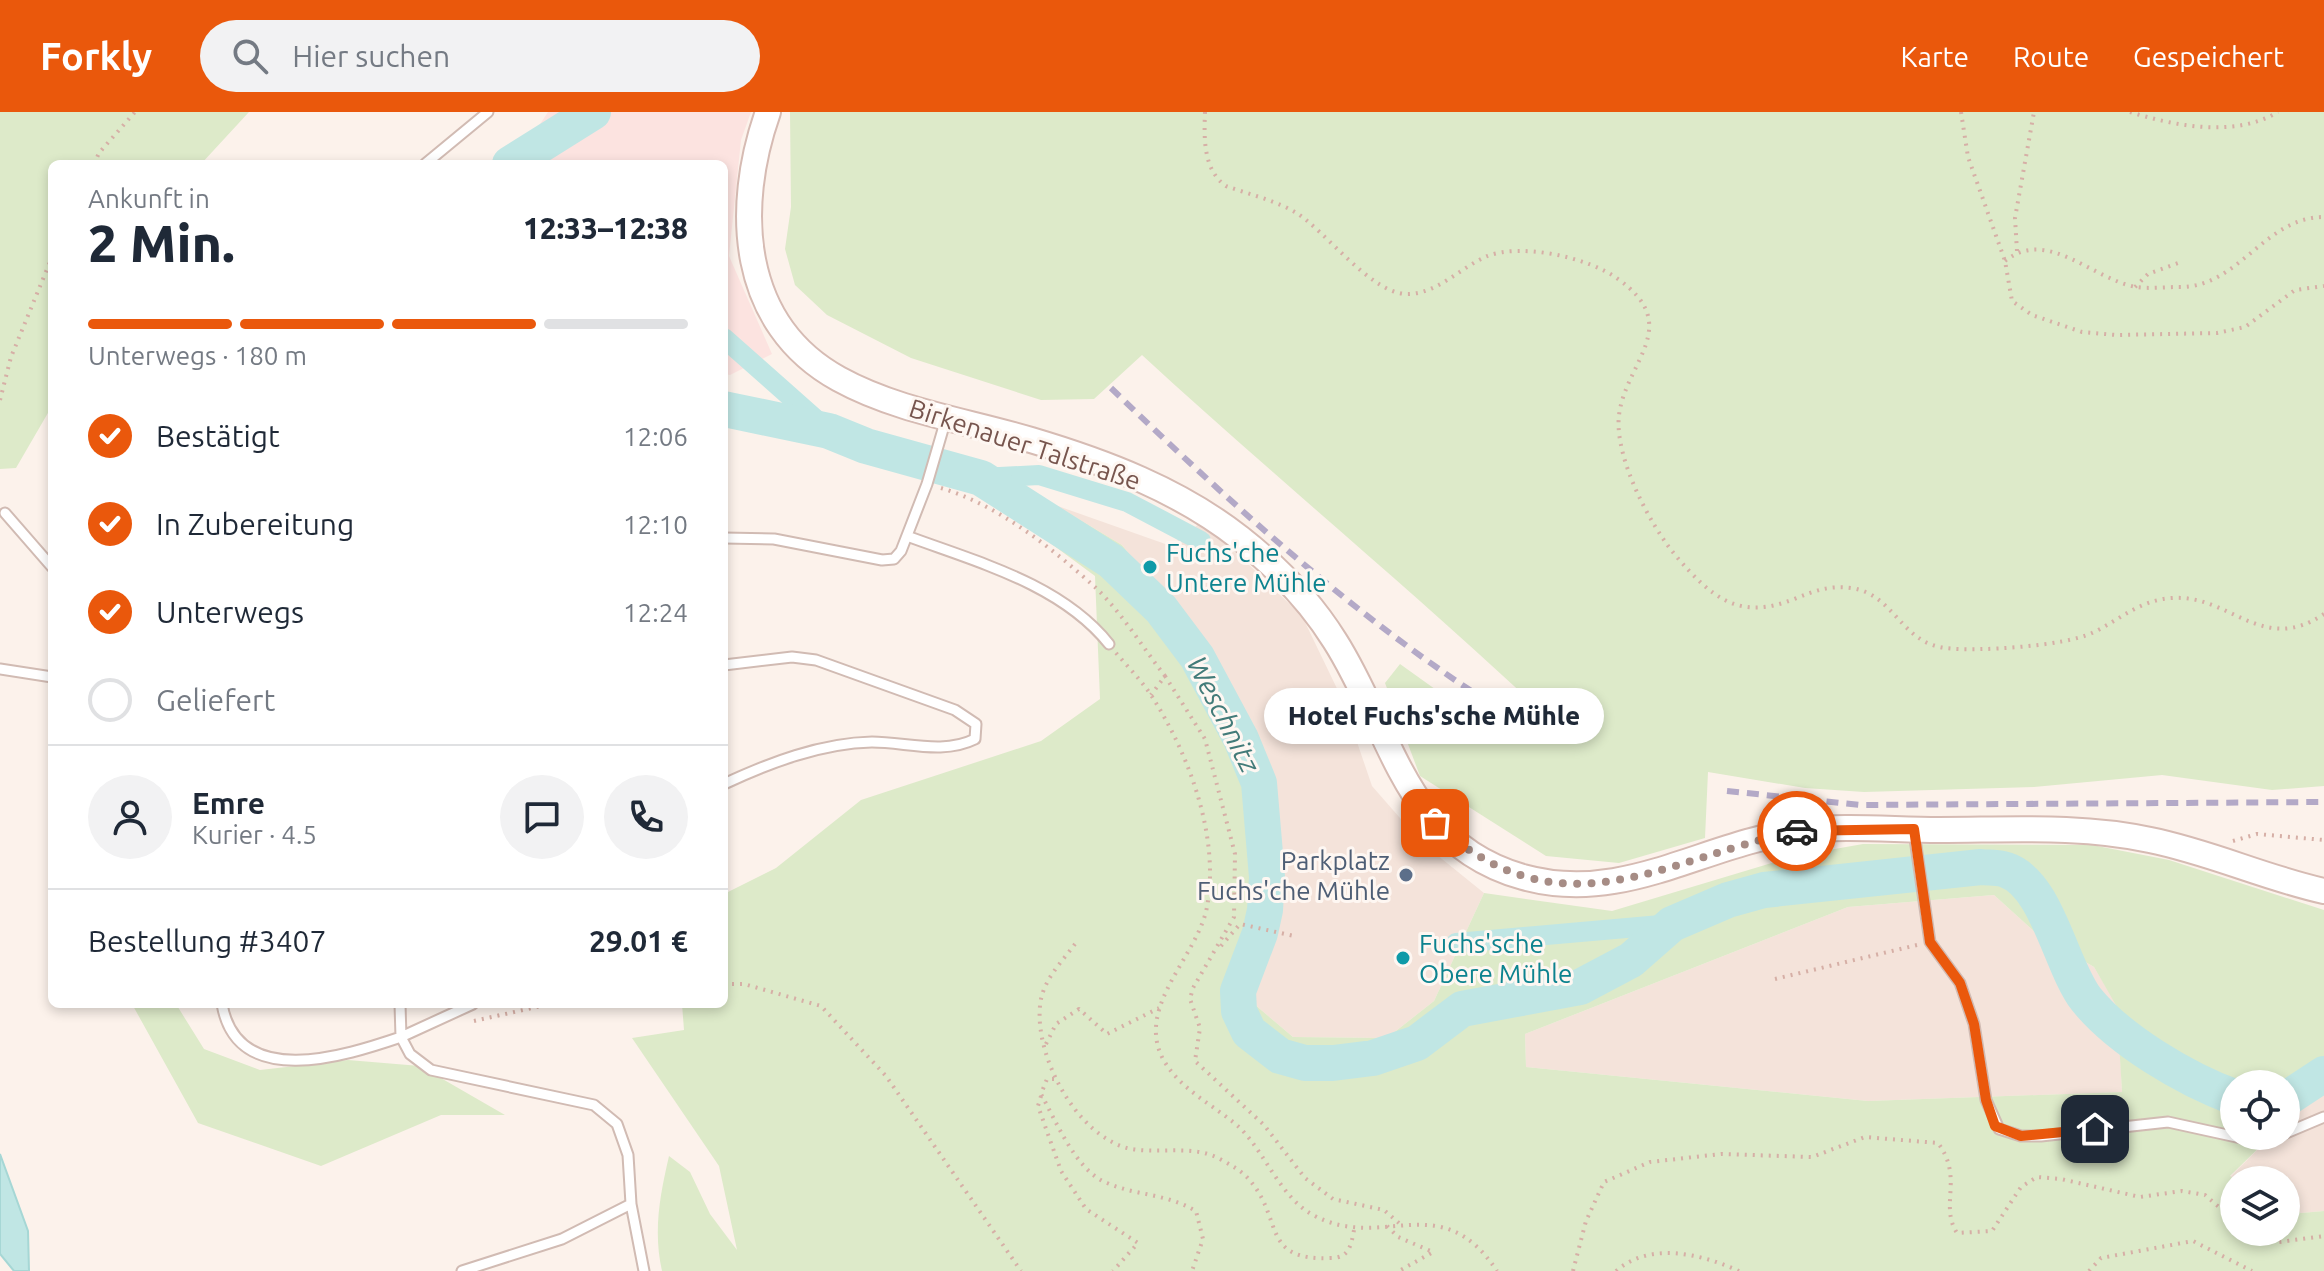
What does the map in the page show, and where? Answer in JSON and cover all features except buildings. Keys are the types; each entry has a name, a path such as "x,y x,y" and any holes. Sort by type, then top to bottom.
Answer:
{"main road":[{"name":"Birkenauer Talstraße","path":"768,112 754,154 747,205 753,263 767,303 792,342 839,379 886,400 1124,471 1168,493 1237,535 1298,591 1338,645 1414,797 1458,844 1501,869 1549,883 1606,884 1798,831 1915,839 2107,833 2221,858 2283,882 2324,891"}],"lane":[{"path":"430,160 488,112"},
{"path":"728,538 774,539 888,561 899,556 927,484 946,416"},
{"path":"5,513 48,562"},
{"path":"907,536 1059,598 1086,618 1109,644"},
{"path":"728,665 792,657 816,660 955,710 976,724 978,732 975,739 963,745 946,747 872,742 840,746 794,757 728,782"},
{"path":"0,669 48,676"},
{"path":"1915,839 1930,942 1960,983 1974,1024 1986,1100 1999,1129 2021,1136 2041,1136 2168,1122 2220,1133"},
{"path":"223,1008 233,1034 240,1042 263,1057 278,1060 337,1056 401,1037 464,1008"},
{"path":"400,1008 401,1037 410,1054 431,1070 594,1105 617,1124 628,1155 631,1204 644,1271"},
{"path":"2300,1127 2324,1117"},
{"path":"462,1271 562,1239 631,1204"}],"path":[{"path":"96,160 135,112"},
{"path":"1205,112 1208,161 1215,179 1299,214 1382,285 1404,294 1427,290 1487,256 1522,251 1567,257 1615,276 1636,293 1647,310 1651,333 1619,415 1622,450 1643,503 1673,553 1700,583 1734,606 1755,611 1826,586 1854,588 1877,597 1913,636 1928,645 1951,649 2070,640 2092,633 2147,602 2174,598 2199,602 2277,630 2309,624 2324,614"},
{"path":"1961,112 1968,157 2005,261 2012,301 2032,315 2082,332 2116,335 2217,333 2245,327 2295,290 2324,286"},
{"path":"2017,251 2015,218 2034,112"},
{"path":"2130,112 2168,124 2224,127 2268,118 2278,112"},
{"path":"2005,261 2017,251 2052,250 2135,287 2196,287 2226,275 2286,224 2309,217 2324,217"},
{"path":"2135,287 2148,274 2181,262"},
{"path":"0,400 11,357 48,267"},
{"path":"927,484 974,498 1022,530 1098,589 1165,676 1205,739 1235,854 1234,917 1193,988 1190,999 1200,1028 1195,1061 1264,1125 1305,1178 1333,1199 1384,1210 1401,1225"},
{"path":"1109,644 1151,695 1188,770 1207,837 1211,873 1207,911 1159,1008 1157,1028 1162,1057 1177,1079 1240,1129 1312,1215 1354,1229 1421,1223 1458,1231 1481,1247 1497,1271"},
{"path":"1151,695 1165,676"},
{"path":"2221,858 2235,838 2257,834 2324,840"},
{"path":"1219,947 1242,924 1294,936"},
{"path":"1775,979 1930,942"},
{"path":"1075,944 1045,983 1039,1008 1045,1046 1056,1079 1081,1119 1102,1136 1128,1148 1212,1155 1236,1168 1253,1184 1278,1238 1289,1251 1304,1259 1341,1258 1351,1249 1354,1229"},
{"path":"728,984 744,984 821,1006 886,1076 1021,1271"},
{"path":"1045,1046 1056,1024 1079,1009 1107,1034 1159,1008"},
{"path":"1056,1079 1047,1079 1038,1106 1061,1171 1086,1209 1138,1243 1113,1271"},
{"path":"1041,1094 1073,1154 1105,1183 1174,1198 1196,1211 1203,1239 1192,1271"},
{"path":"1573,1271 1586,1221 1604,1182 1650,1162 1721,1154 1812,1157 1865,1137 1938,1143 1948,1156 1953,1172 1951,1223 1957,1233 1992,1231 2021,1187 2037,1177 2061,1179 2140,1197 2182,1191 2205,1195 2220,1208"},
{"path":"1387,1226 1398,1237 1433,1252 1399,1271"},
{"path":"2300,1239 2324,1236"},
{"path":"2089,1271 2101,1258 2193,1241 2252,1271"},
{"path":"1616,1271 1644,1255 1697,1254 1739,1271"}],"shaded area":[{"path":"548,112 751,112 741,140 729,256 772,354 728,375 728,160 517,160"},
{"path":"1055,505 1171,546 1200,523 1246,562 1302,616 1343,701 1372,786 1421,842 1484,893 1434,1001 1387,1038 1293,1037 1247,998 1263,888 1260,776 1216,664 1122,545"},
{"path":"1994,895 2036,933 2094,967 2118,1007 2122,1092 1868,1101 1526,1067 1525,1034 1848,907"},
{"path":"2324,1085 2324,1211 2300,1212 2300,1166 2241,1166 2257,1150 2300,1150 2300,1108"}],"green space":[{"path":"0,112 249,112 205,160 48,160 48,413 16,468 0,469"},
{"path":"790,112 2324,112 2324,786 2272,790 2162,775 2034,787 1864,792 1805,788 1708,772 1705,838 1619,863 1546,856 1420,776 1385,683 1400,664 1502,737 1526,697 1142,355 1094,399 1041,400 911,358 827,315 795,285 785,249 791,207"},
{"path":"981,492 1055,505 1122,545 1216,664 1260,776 1263,888 1247,998 1293,1037 1387,1038 1434,1001 1484,893 1612,911 1795,856 1863,844 2092,845 2169,860 2324,910 2324,1085 2300,1108 2300,1070 2220,1070 2220,1150 2257,1150 2240,1166 2220,1166 2220,1246 2300,1246 2300,1212 2324,1211 2324,1271 662,1271 658,1242 659,1213 669,1156 690,1172 710,1214 737,1250 719,1166 632,1038 684,1030 682,1008 728,1008 728,892 776,868 861,800 1041,741 1100,699 1095,576","holes":["1994,895 2036,933 2094,967 2117,1007 2122,1092 1868,1101 1526,1067 1525,1034 1848,907"]},
{"path":"134,1008 178,1008 204,1049 260,1070 348,1060 420,1066 505,1115 441,1115 321,1166 198,1123"}],"water":[{"path":"0,1154 28,1231 29,1271 14,1271 0,1254"}],"waterway":[{"name":"Weschnitz","path":"516,160 593,112"},
{"path":"728,342 829,431"},
{"name":"Weschnitz","path":"728,410 829,431 866,446 981,478 1111,561 1161,609 1197,657 1241,739 1259,783 1267,877 1265,910 1260,933 1238,991 1239,1011 1249,1032 1280,1056 1305,1063 1333,1063 1373,1058 1417,1043 1462,1009 1580,987 1631,960 1672,924 1728,900 1764,890 1981,867 2006,870 2020,878 2032,891 2043,908 2077,985 2086,999 2116,1029 2174,1069 2220,1091"},
{"path":"981,478 1039,475 1127,502 1201,541"},
{"path":"1456,943 1672,924"},
{"name":"Weschnitz","path":"2300,1090 2324,1074"}],"railway":[{"path":"1111,388 1289,552 1384,628 1482,698"},
{"path":"1727,791 1860,805 2324,802"}],"way so far":[{"path":"1435,823 1458,844 1501,869 1549,883 1581,886 1635,878 1797,831"}],"place":[{"name":"Fuchs'che Untere Mühle","path":"1150,567"},
{"name":"Hotel Fuchs'sche Mühle","path":"1435,823"},
{"name":"Parkplatz Fuchs'che Mühle","path":"1406,875"},
{"name":"Fuchs'sche Obere Mühle","path":"1403,958"}],"route":[{"path":"1797,831 1914,829 1930,942 1960,983 1974,1024 1986,1100 1995,1126 2021,1136 2095,1129"}]}
